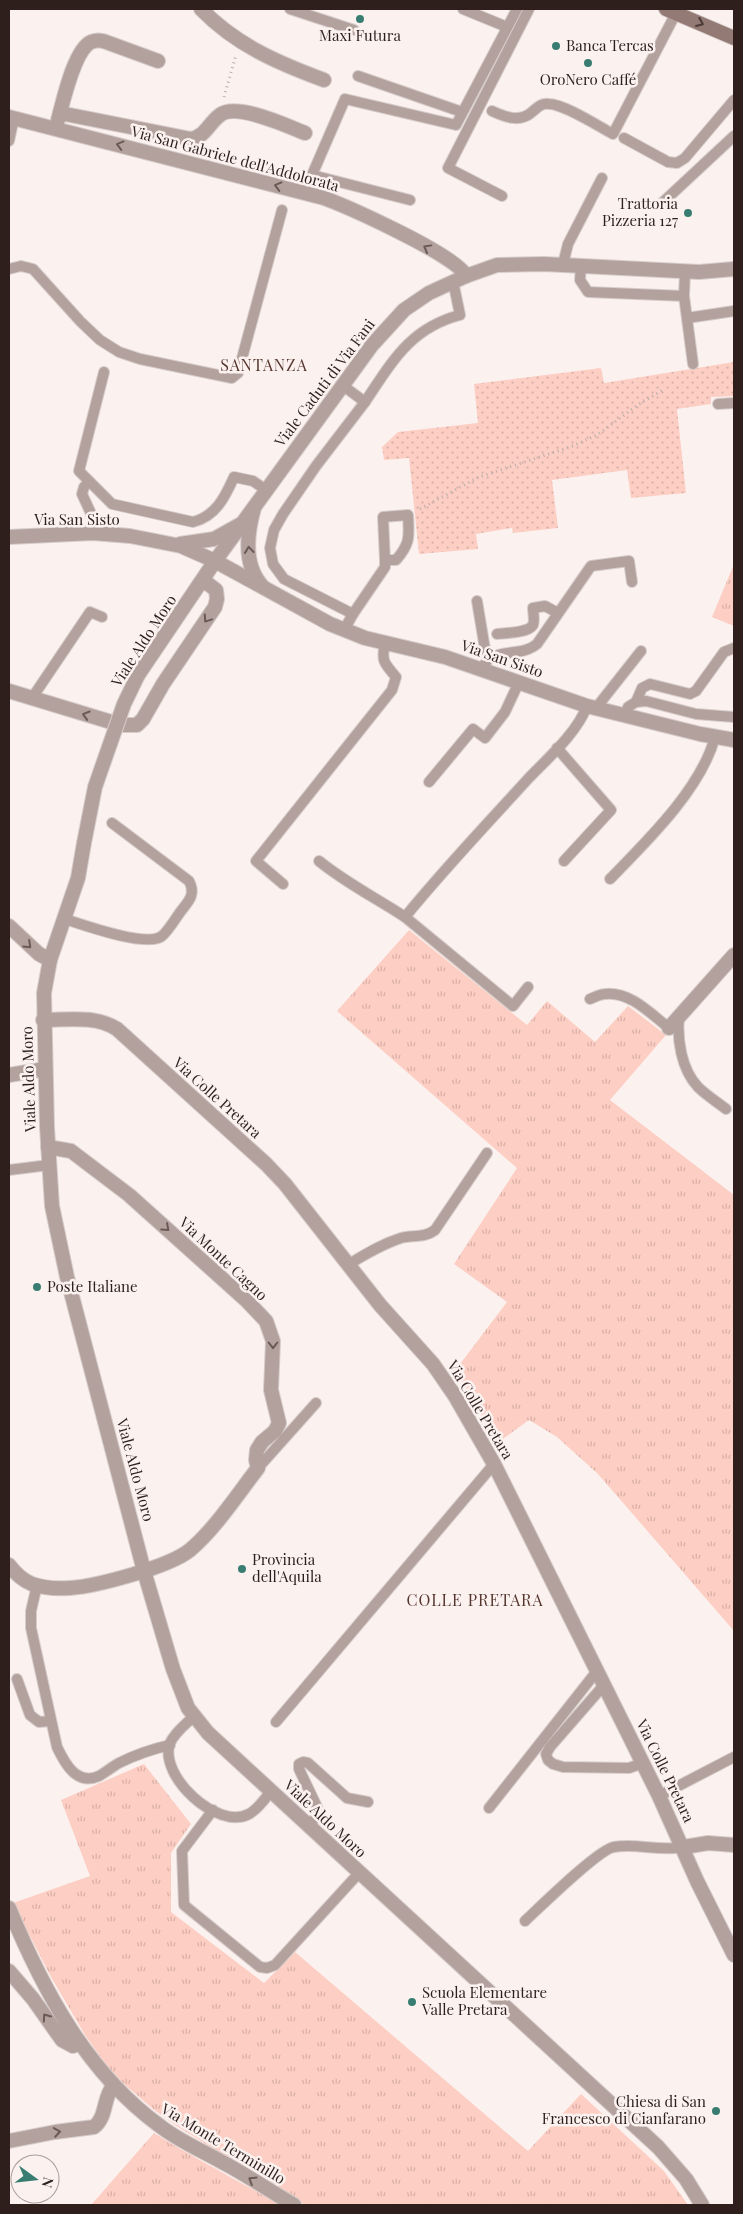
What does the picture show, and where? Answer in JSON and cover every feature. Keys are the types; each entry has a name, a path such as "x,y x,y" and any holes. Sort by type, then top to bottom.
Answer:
{"main road":[{"path":"671,11 734,38"}],"street":[{"path":"201,9 240,42 273,61 324,80"},
{"path":"56,128 78,59 90,42 100,40 158,61"},
{"path":"60,113 191,139 203,134 218,116 231,111 249,113 305,133"},
{"name":"Via San Gabriele dell'Addolorata","path":"12,118 324,198 350,208 458,266 459,278"},
{"name":"Viale Caduti di Via Fani","path":"215,561 372,345 394,319 414,302 459,278 486,268 508,264 563,264 685,272 710,272 734,269"},
{"path":"255,506 250,526 248,549 257,580 265,590"},
{"name":"Via San Sisto","path":"175,544 214,539 233,530 244,522"},
{"name":"Via San Sisto","path":"9,537 93,533 130,536 175,544 215,561 265,590 344,630 385,643 485,664 519,682 591,707 734,740"},
{"name":"Viale Aldo Moro","path":"215,561 138,675 124,704 95,788 79,873 50,960 44,993 43,1020 49,1165 52,1206 60,1249 144,1571 172,1669 183,1698 193,1717 208,1733 658,2147 686,2179 702,2205"},
{"path":"9,691 121,724 132,726 139,724 163,684 215,607 217,600 216,590 203,580"},
{"path":"9,926 39,954 50,960"},
{"path":"669,1028 733,959"},
{"name":"Via Colle Pretara","path":"43,1020 101,1021 117,1029 266,1164 285,1184 380,1305 433,1364 456,1396 494,1464 643,1763 684,1847 697,1881 734,1955"},
{"path":"9,1075 45,1069"},
{"name":"Via Monte Cagno","path":"48,1147 71,1150 129,1195 246,1300 270,1328 273,1341 271,1390 279,1424 275,1431 262,1442 258,1450 256,1460 258,1468"},
{"path":"9,1564 24,1580 37,1585 61,1588 78,1587 144,1571 171,1562 191,1550 258,1468"},
{"path":"684,1847 708,1844 734,1844"},
{"name":"Via Monte Terminillo","path":"9,1908 44,1983 80,2043 113,2086 148,2118 174,2136 231,2167 294,2205"},
{"path":"9,1971 33,1999 63,2041 73,2046 80,2043"},
{"path":"9,2141 94,2127 102,2118 108,2095 113,2086"}],"lane":[{"path":"290,9 354,30"},
{"path":"463,9 507,27"},
{"path":"410,200 312,175 345,99 456,125 517,9"},
{"path":"502,196 448,168 530,9"},
{"path":"492,110 504,116 517,118 525,117 540,105 558,105 613,134 671,11"},
{"path":"358,76 462,112"},
{"path":"624,138 668,162 677,163 685,158 734,100"},
{"path":"9,141 12,118"},
{"path":"661,204 734,136"},
{"path":"563,264 568,244 602,178"},
{"path":"9,268 21,266 33,269 80,321 100,340 119,352 140,360 232,378 238,372 282,210"},
{"path":"581,265 580,280 588,292 684,296"},
{"path":"685,272 684,296 693,364"},
{"path":"353,614 284,578 273,564 270,548 274,530 316,466 366,402 398,354 418,334 442,320 460,315 459,278"},
{"path":"687,318 734,311"},
{"path":"104,372 79,471 112,504 194,522 204,520 212,514 224,498 234,477 253,481 266,490"},
{"path":"342,385 366,402"},
{"path":"718,404 734,403"},
{"path":"90,482 84,487 82,494 94,520 93,533"},
{"path":"344,630 385,566 383,517 408,515 409,542 405,550 396,560 385,560"},
{"path":"477,600 485,649 485,664 529,650 537,644 591,566 629,561 632,582"},
{"path":"496,634 525,630 532,627 534,622 533,608 545,606 558,613"},
{"path":"32,698 90,612 102,617"},
{"path":"284,884 256,862 392,690 396,676 384,664 385,643"},
{"path":"636,702 642,688 650,684 690,694 696,691 724,652 734,648"},
{"path":"405,917 431,884 557,748 641,651"},
{"path":"429,782 473,729 485,738 505,712 519,682"},
{"path":"625,716 628,706 636,702 646,701 696,714 734,717"},
{"path":"610,879 670,814 706,762 715,736"},
{"path":"557,748 611,810 564,861"},
{"path":"65,919 127,937 154,939 162,936 190,899 193,887 190,881 112,824"},
{"path":"319,861 339,878 374,896 405,917 513,1006 528,987"},
{"path":"590,999 604,994 619,995 634,1001 669,1028"},
{"path":"679,1016 678,1034 684,1063 697,1086 726,1109"},
{"path":"349,1264 380,1246 403,1238 429,1235 435,1230 487,1153"},
{"path":"9,1170 49,1165"},
{"path":"258,1468 316,1403"},
{"path":"276,1722 494,1464"},
{"path":"37,1585 31,1611 31,1624 57,1747 65,1766 76,1774 91,1778 99,1776 119,1764 148,1751 170,1744"},
{"path":"489,1808 597,1671"},
{"path":"17,1679 30,1715 39,1722 51,1721"},
{"path":"604,1685 550,1748 546,1754 548,1760 553,1764 563,1767 629,1768 643,1763"},
{"path":"193,1717 175,1734 170,1744 169,1764 176,1779 196,1799 219,1814 234,1818 248,1814 259,1806 271,1791"},
{"path":"659,1796 734,1757"},
{"path":"308,1826 317,1816 318,1810 298,1769 299,1764 303,1762 308,1763 347,1798 368,1802"},
{"path":"213,1810 182,1851 184,1905 260,1967 267,1968 274,1965 359,1873"},
{"path":"525,1921 604,1850 623,1846 674,1849 684,1847"}],"path":[{"path":"218,116 240,42"},
{"path":"408,515 479,477 573,446 597,435 642,402 662,390"}],"green space":[{"path":"734,362 734,396 711,397 711,404 677,409 686,493 631,498 627,470 552,480 558,528 513,533 512,528 476,534 478,549 419,554 409,458 384,460 382,447 398,432 478,423 474,384 601,368 604,383"},
{"path":"734,564 734,626 712,617"},
{"path":"409,930 527,1025 547,1001 595,1042 628,1006 666,1035 610,1100 734,1195 734,1631 598,1474 557,1437 529,1420 496,1444 470,1393 454,1372 507,1302 454,1264 517,1168 337,1011"},
{"path":"144,1764 191,1824 171,1853 171,1912 264,1983 295,1952 528,2151 581,2094 664,2171 688,2205 305,2205 175,2125 153,2109 123,2083 106,2065 85,2035 51,1977 13,1903 90,1876 61,1800"},
{"path":"154,2133 185,2152 280,2205 91,2205"}],"place":[{"name":"Maxi Futura","path":"360,19"},
{"name":"Banca Tercas","path":"556,46"},
{"name":"OroNero Caffé","path":"588,63"},
{"name":"Trattoria Pizzeria 127","path":"688,213"},
{"name":"Poste Italiane","path":"37,1287"},
{"name":"Provincia dell'Aquila","path":"242,1569"},
{"name":"Scuola Elementare Valle Pretara","path":"412,2002"},
{"name":"Chiesa di San Francesco di Cianfarano","path":"716,2111"}],"district":[{"name":"SANTANZA","path":"264,365"},
{"name":"COLLE PRETARA","path":"475,1600"}]}
